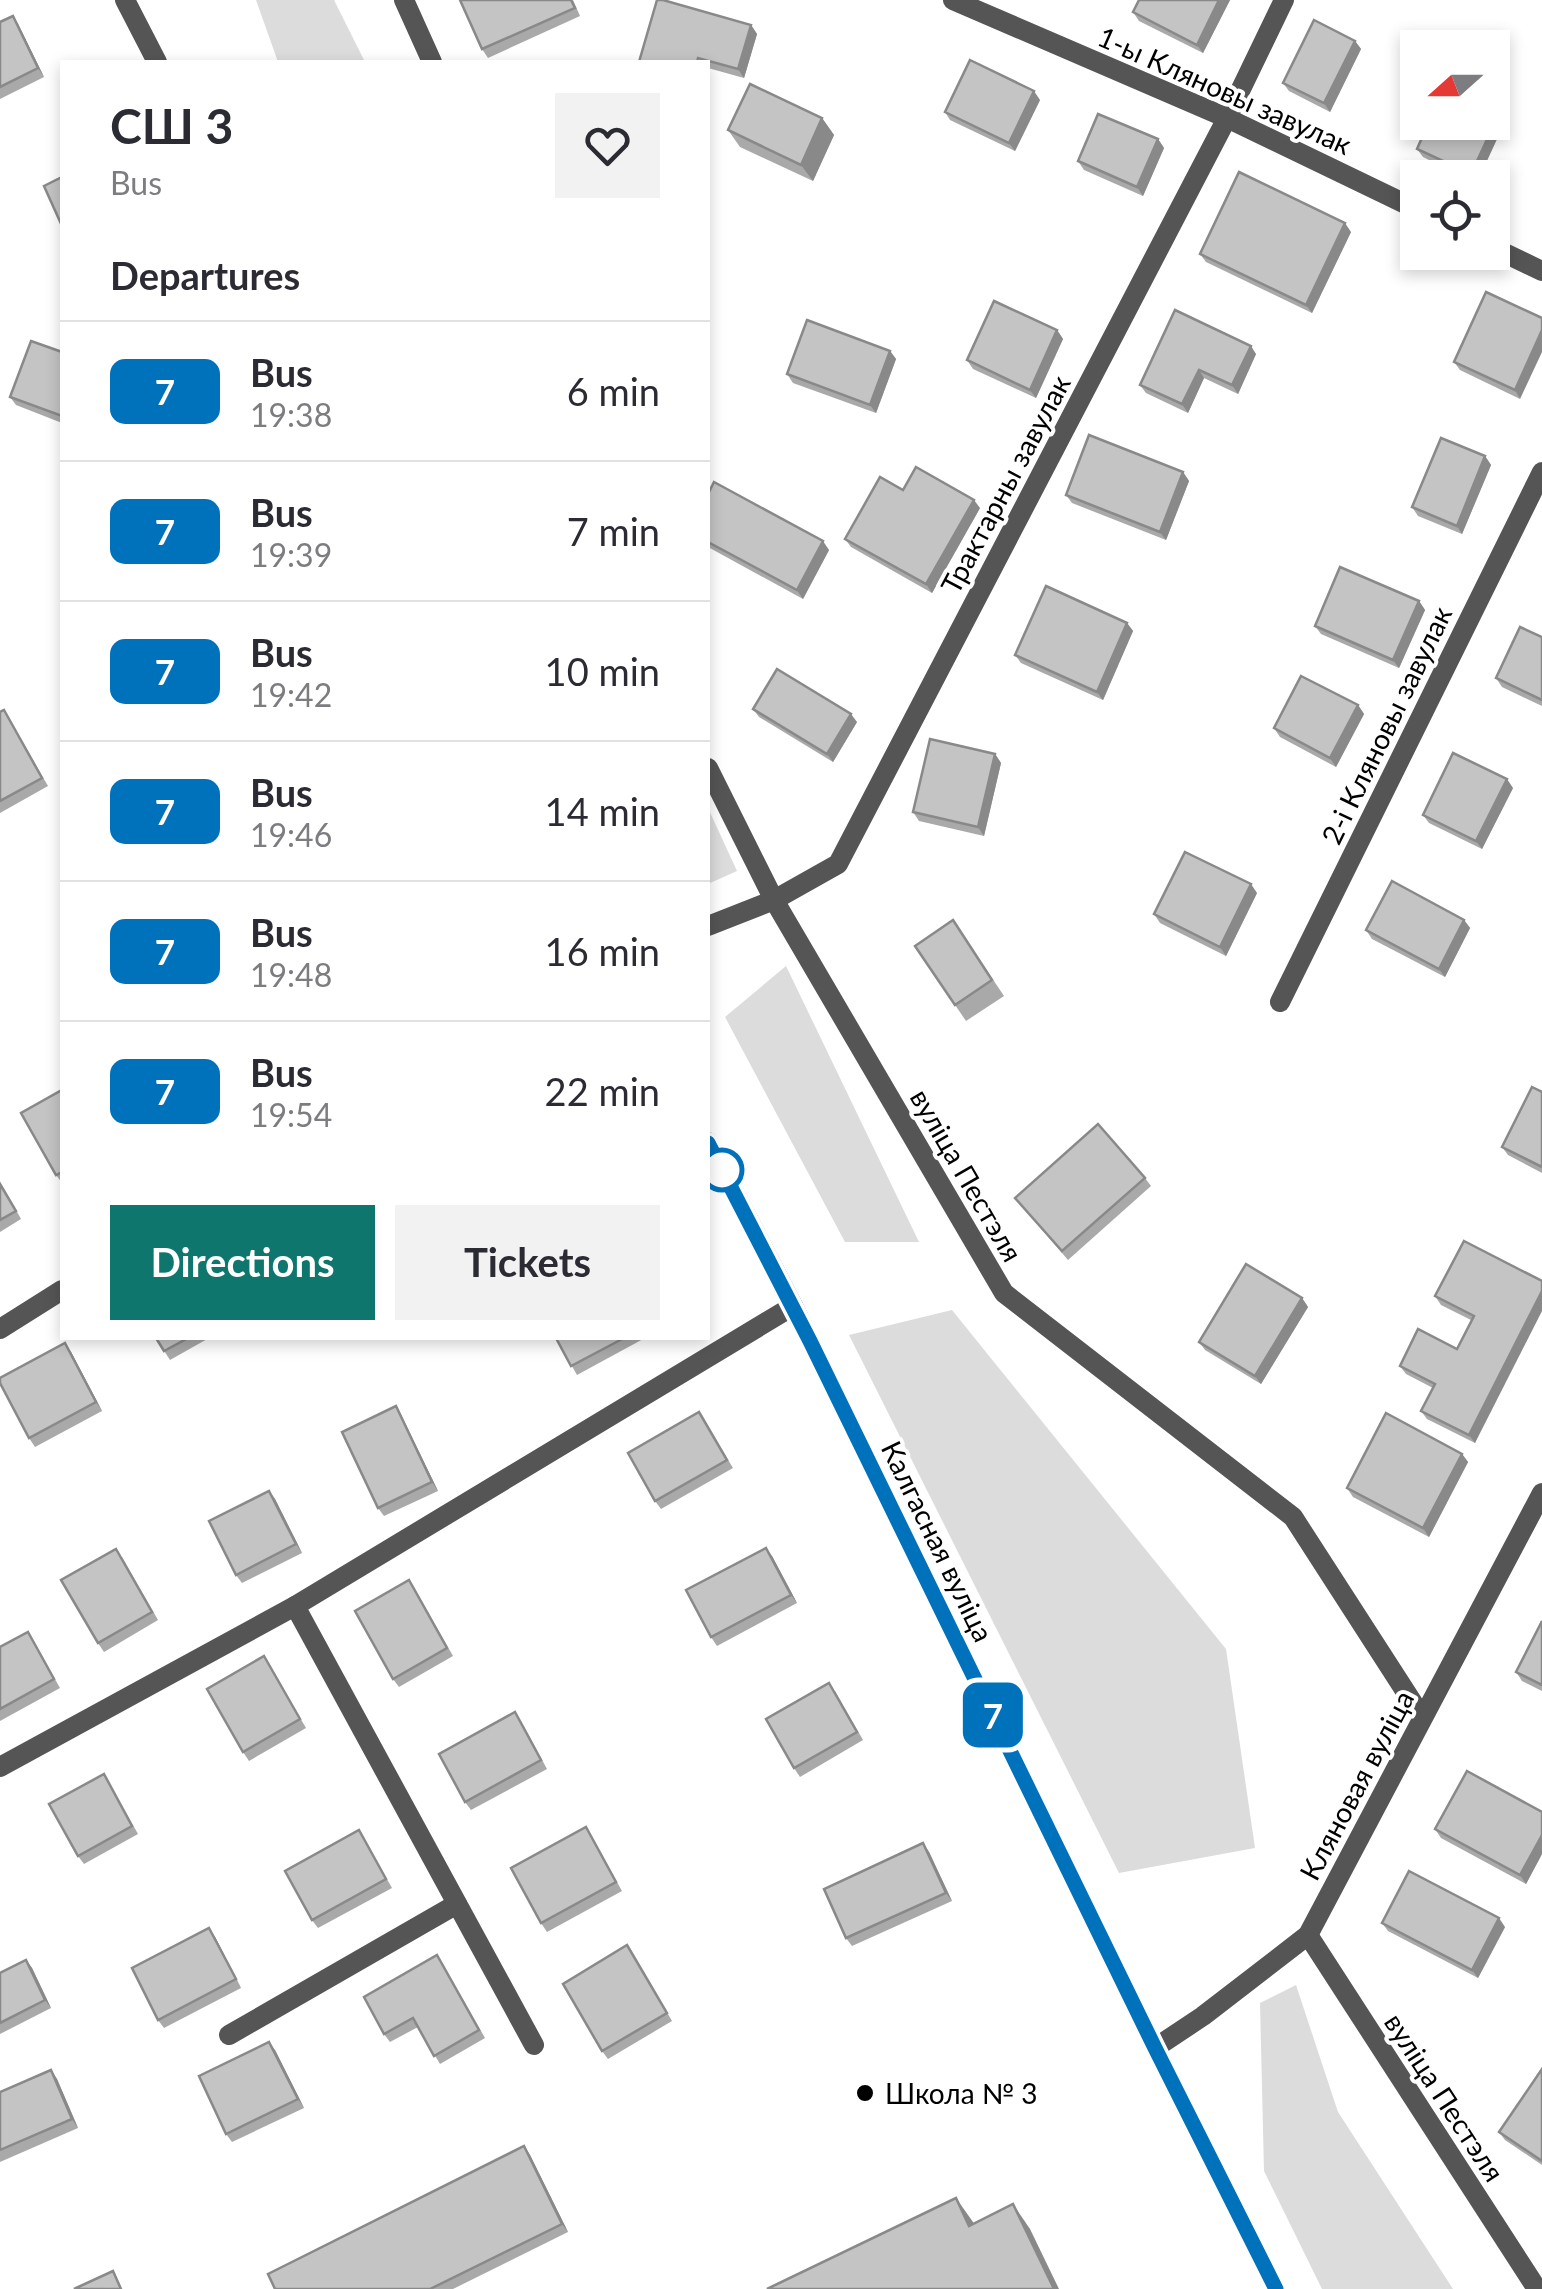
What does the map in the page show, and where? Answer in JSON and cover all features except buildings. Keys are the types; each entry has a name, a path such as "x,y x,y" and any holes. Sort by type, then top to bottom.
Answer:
{"street":[{"path":"126,0 156,60"},
{"path":"404,0 431,60"},
{"name":"1-ы Кляновы завулак","path":"952,0 1227,118 1400,201"},
{"name":"Трактарны завулак","path":"710,925 774,900 838,864 1227,118 1284,0"},
{"path":"1510,255 1542,270"},
{"name":"2-і Кляновы завулак","path":"1280,1002 1542,472"},
{"name":"вуліца Пестэля","path":"710,772 774,900 1004,1293 1293,1517 1422,1716"},
{"name":"Калгасная вуліца","path":"710,1146 1276,2289"},
{"path":"0,1329 60,1291"},
{"path":"0,1767 295,1606 792,1306"},
{"name":"Кляновая вуліца","path":"1155,2048 1308,1935 1542,1493"},
{"path":"295,1606 534,2045"},
{"path":"228,2035 457,1904"},
{"name":"вуліца Пестэля","path":"1308,1935 1537,2289"}],"shaded area":[{"path":"256,0 334,0 364,60 277,60"},
{"path":"710,812 737,871 710,883"},
{"path":"786,966 919,1242 845,1242 725,1017"},
{"path":"952,1310 1226,1649 1255,1848 1119,1873 849,1335"},
{"path":"1296,1985 1338,2112 1453,2289 1322,2289 1264,2171 1260,2003"}],"bus line":[{"name":"7","path":"710,1147 810,1341 1276,2289"}],"place":[{"name":"Школа № 3","path":"865,2093"}]}
